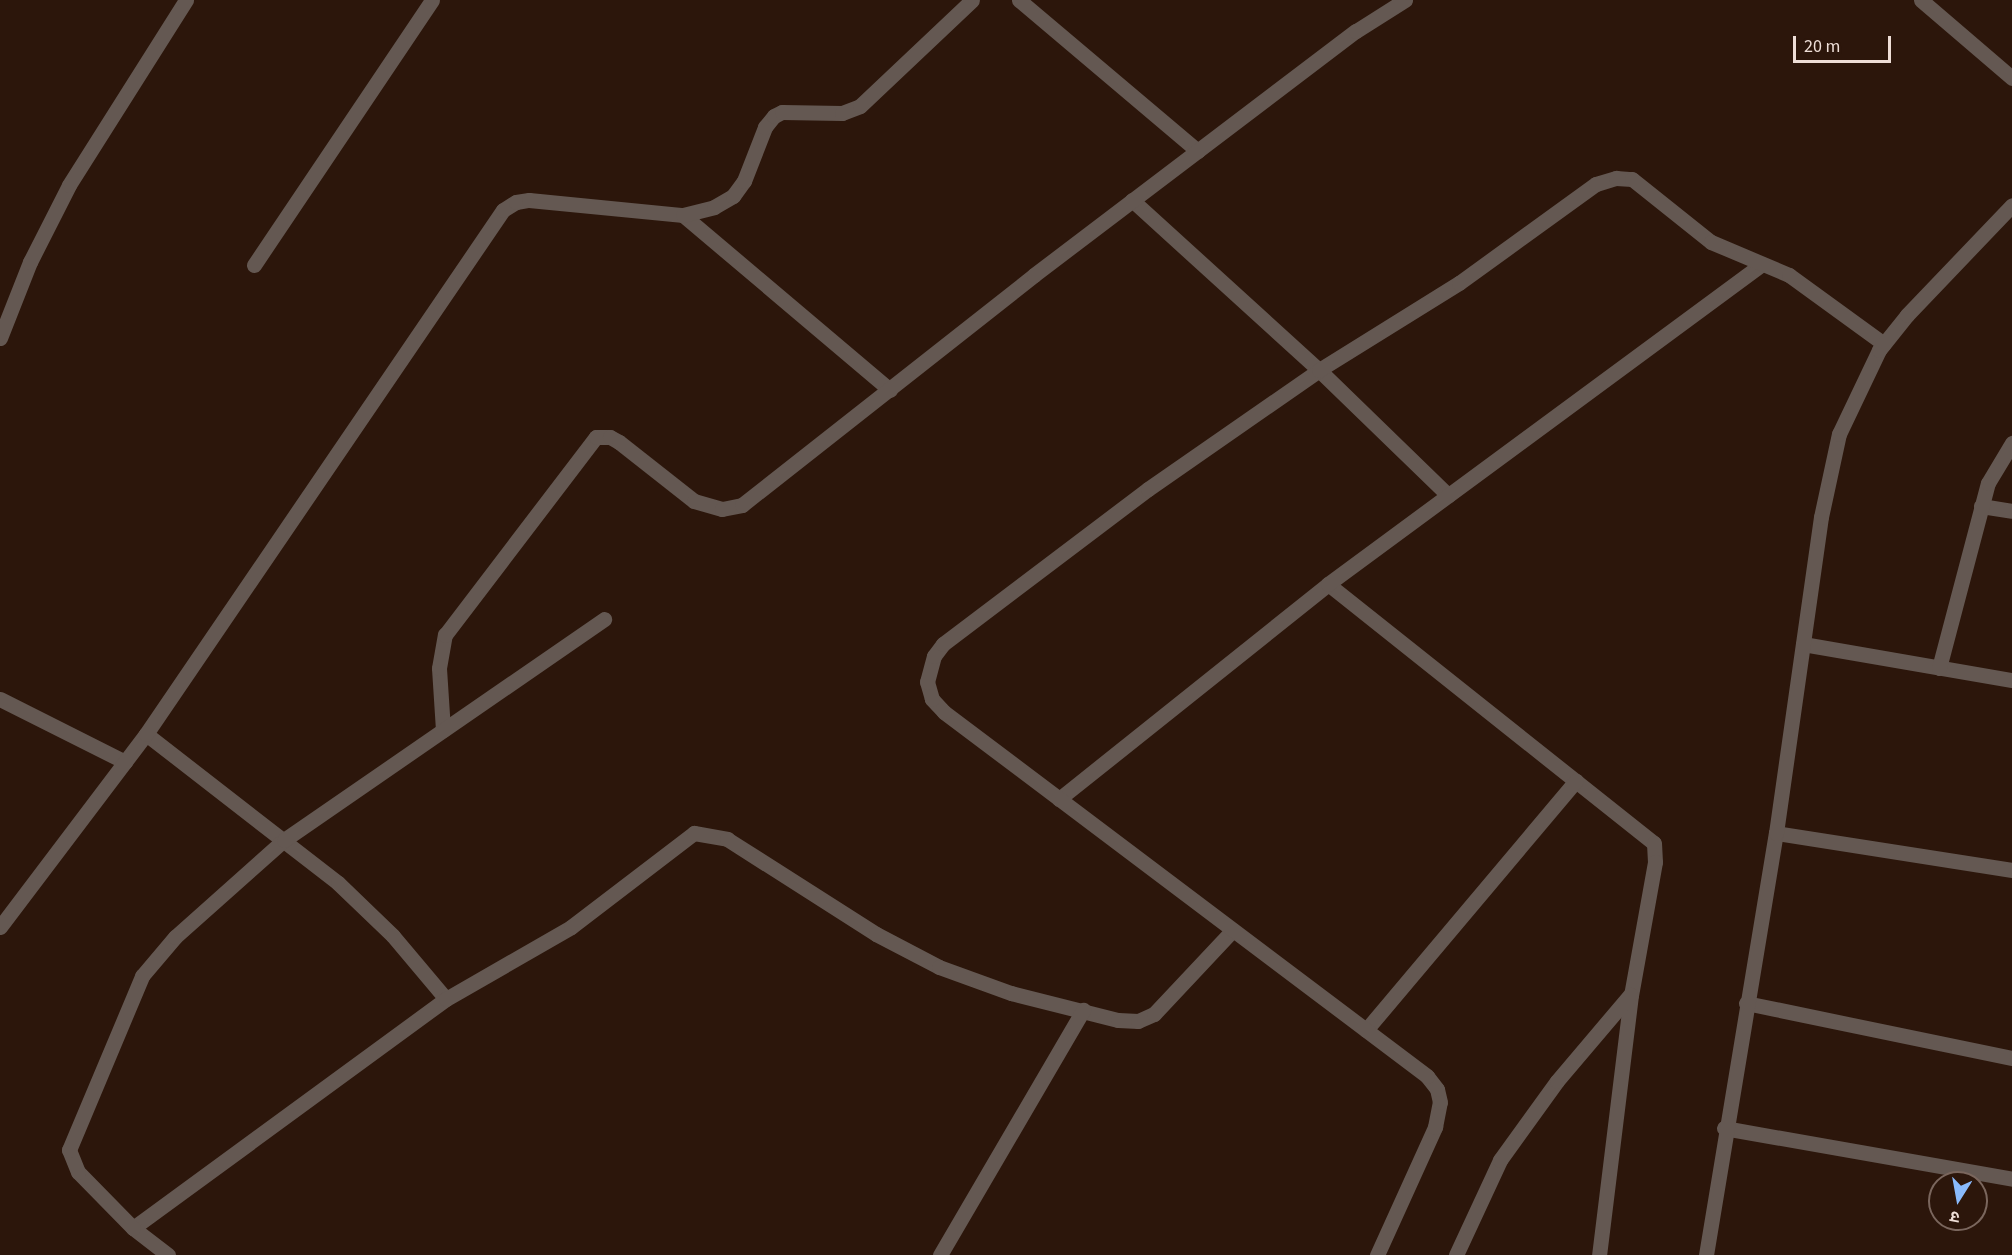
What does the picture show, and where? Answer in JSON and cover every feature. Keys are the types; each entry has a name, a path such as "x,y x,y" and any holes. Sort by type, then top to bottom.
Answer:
{"street":[{"path":"0,338 30,262 69,185 186,0"},
{"path":"254,265 432,0"},
{"path":"0,927 146,734 503,210 516,202 530,200 683,215 714,207 733,196 744,181 765,127 774,116 782,112 842,113 860,106 972,0"},
{"path":"1019,0 1198,151"},
{"path":"443,730 439,668 445,635 596,437 610,437 619,442 694,501 722,509 742,505 763,492 1132,200 1356,31 1405,0"},
{"path":"1921,0 2012,78"},
{"path":"1377,1255 1436,1126 1440,1102 1437,1089 1427,1076 944,712 932,699 927,682 934,656 943,644 1148,489 1319,370 1459,283 1596,184 1616,178 1632,179 1648,189 1711,242 1762,264 1816,293 1884,344"},
{"path":"1132,200 1319,370 1448,495"},
{"path":"1706,1255 1724,1128 1776,833 1821,517 1839,434 1857,389 1884,344 2012,205"},
{"path":"683,215 890,390"},
{"path":"1059,799 1328,584 1762,264"},
{"path":"1939,668 1981,506 1994,468 2012,443"},
{"path":"1981,506 2012,511"},
{"path":"1328,584 1654,843 1655,862 1630,995 1599,1255"},
{"path":"168,1255 132,1228 70,1161 71,1140 142,976 175,937 284,840 604,619"},
{"path":"1803,644 2012,680"},
{"path":"0,699 125,762"},
{"path":"146,734 338,883 393,936 446,999"},
{"path":"1366,1030 1576,781"},
{"path":"132,1228 446,999 571,927 682,839 705,832 727,839 876,934 939,967 1011,993 1128,1020 1154,1014 1233,930"},
{"path":"1776,833 2012,870"},
{"path":"1456,1255 1500,1160 1557,1081 1630,995"},
{"path":"1746,1003 2012,1058"},
{"path":"940,1255 1083,1010"},
{"path":"1724,1128 2012,1179"}]}
